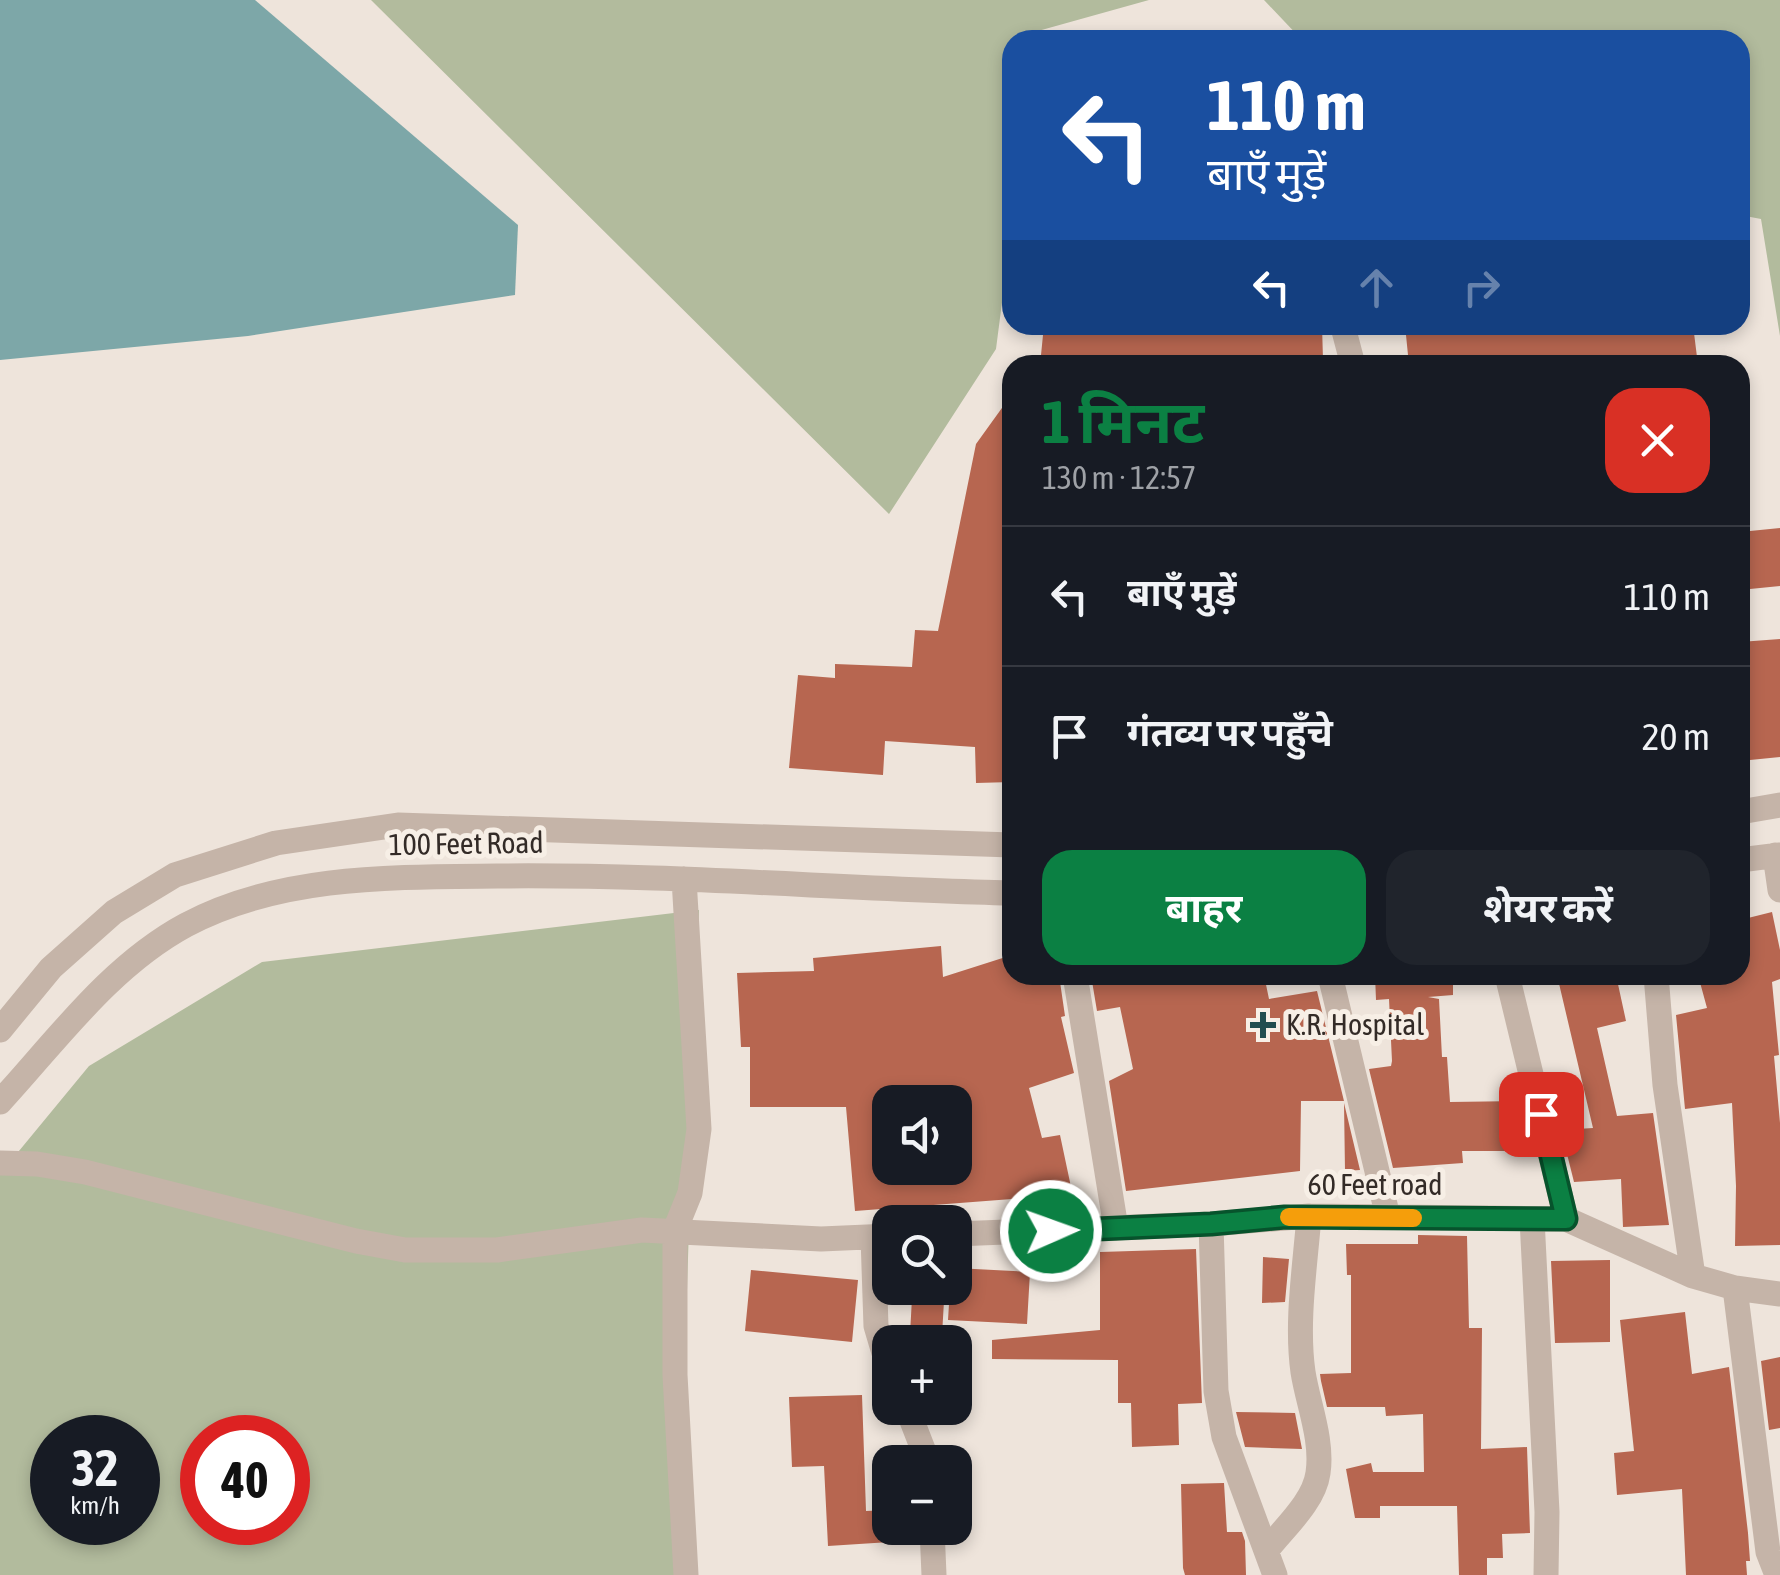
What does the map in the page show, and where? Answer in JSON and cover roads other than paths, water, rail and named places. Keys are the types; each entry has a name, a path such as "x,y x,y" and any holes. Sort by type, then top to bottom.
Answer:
{"street":[{"path":"1750,810 1780,805"},
{"name":"100 Feet Road","path":"0,1030 52,968 114,912 175,874 276,843 398,825 1002,845"},
{"path":"1750,859 1778,855 1780,890"},
{"name":"100 Feet Road","path":"0,1102 138,954 188,924 267,894 382,877 607,875 1002,893"},
{"path":"684,878 700,1130 690,1193 675,1230 675,1375 686,1575"},
{"path":"1078,985 1116,1228"},
{"path":"1332,985 1388,1218"},
{"path":"1509,985 1566,1219"},
{"path":"1657,985 1665,1085 1693,1276"},
{"path":"0,1163 38,1164 85,1172 405,1250 497,1250 605,1233 675,1230 708,1236 872,1237"},
{"path":"1266,1550 1309,1497 1318,1473 1316,1437 1302,1370 1308,1216"},
{"name":"60 Feet road","path":"972,1233 1308,1216 1566,1219 1693,1276 1735,1288 1780,1294"},
{"path":"1532,1219 1546,1492 1546,1575"},
{"path":"1211,1224 1216,1391 1233,1467 1275,1575"},
{"path":"1735,1288 1768,1552 1777,1575"},
{"path":"933,1545 934,1575"}],"water":[{"path":"0,0 255,0 518,225 515,295 248,336 0,360"}],"place":[{"name":"K.R. Hospital","path":"1263,1025"}]}
